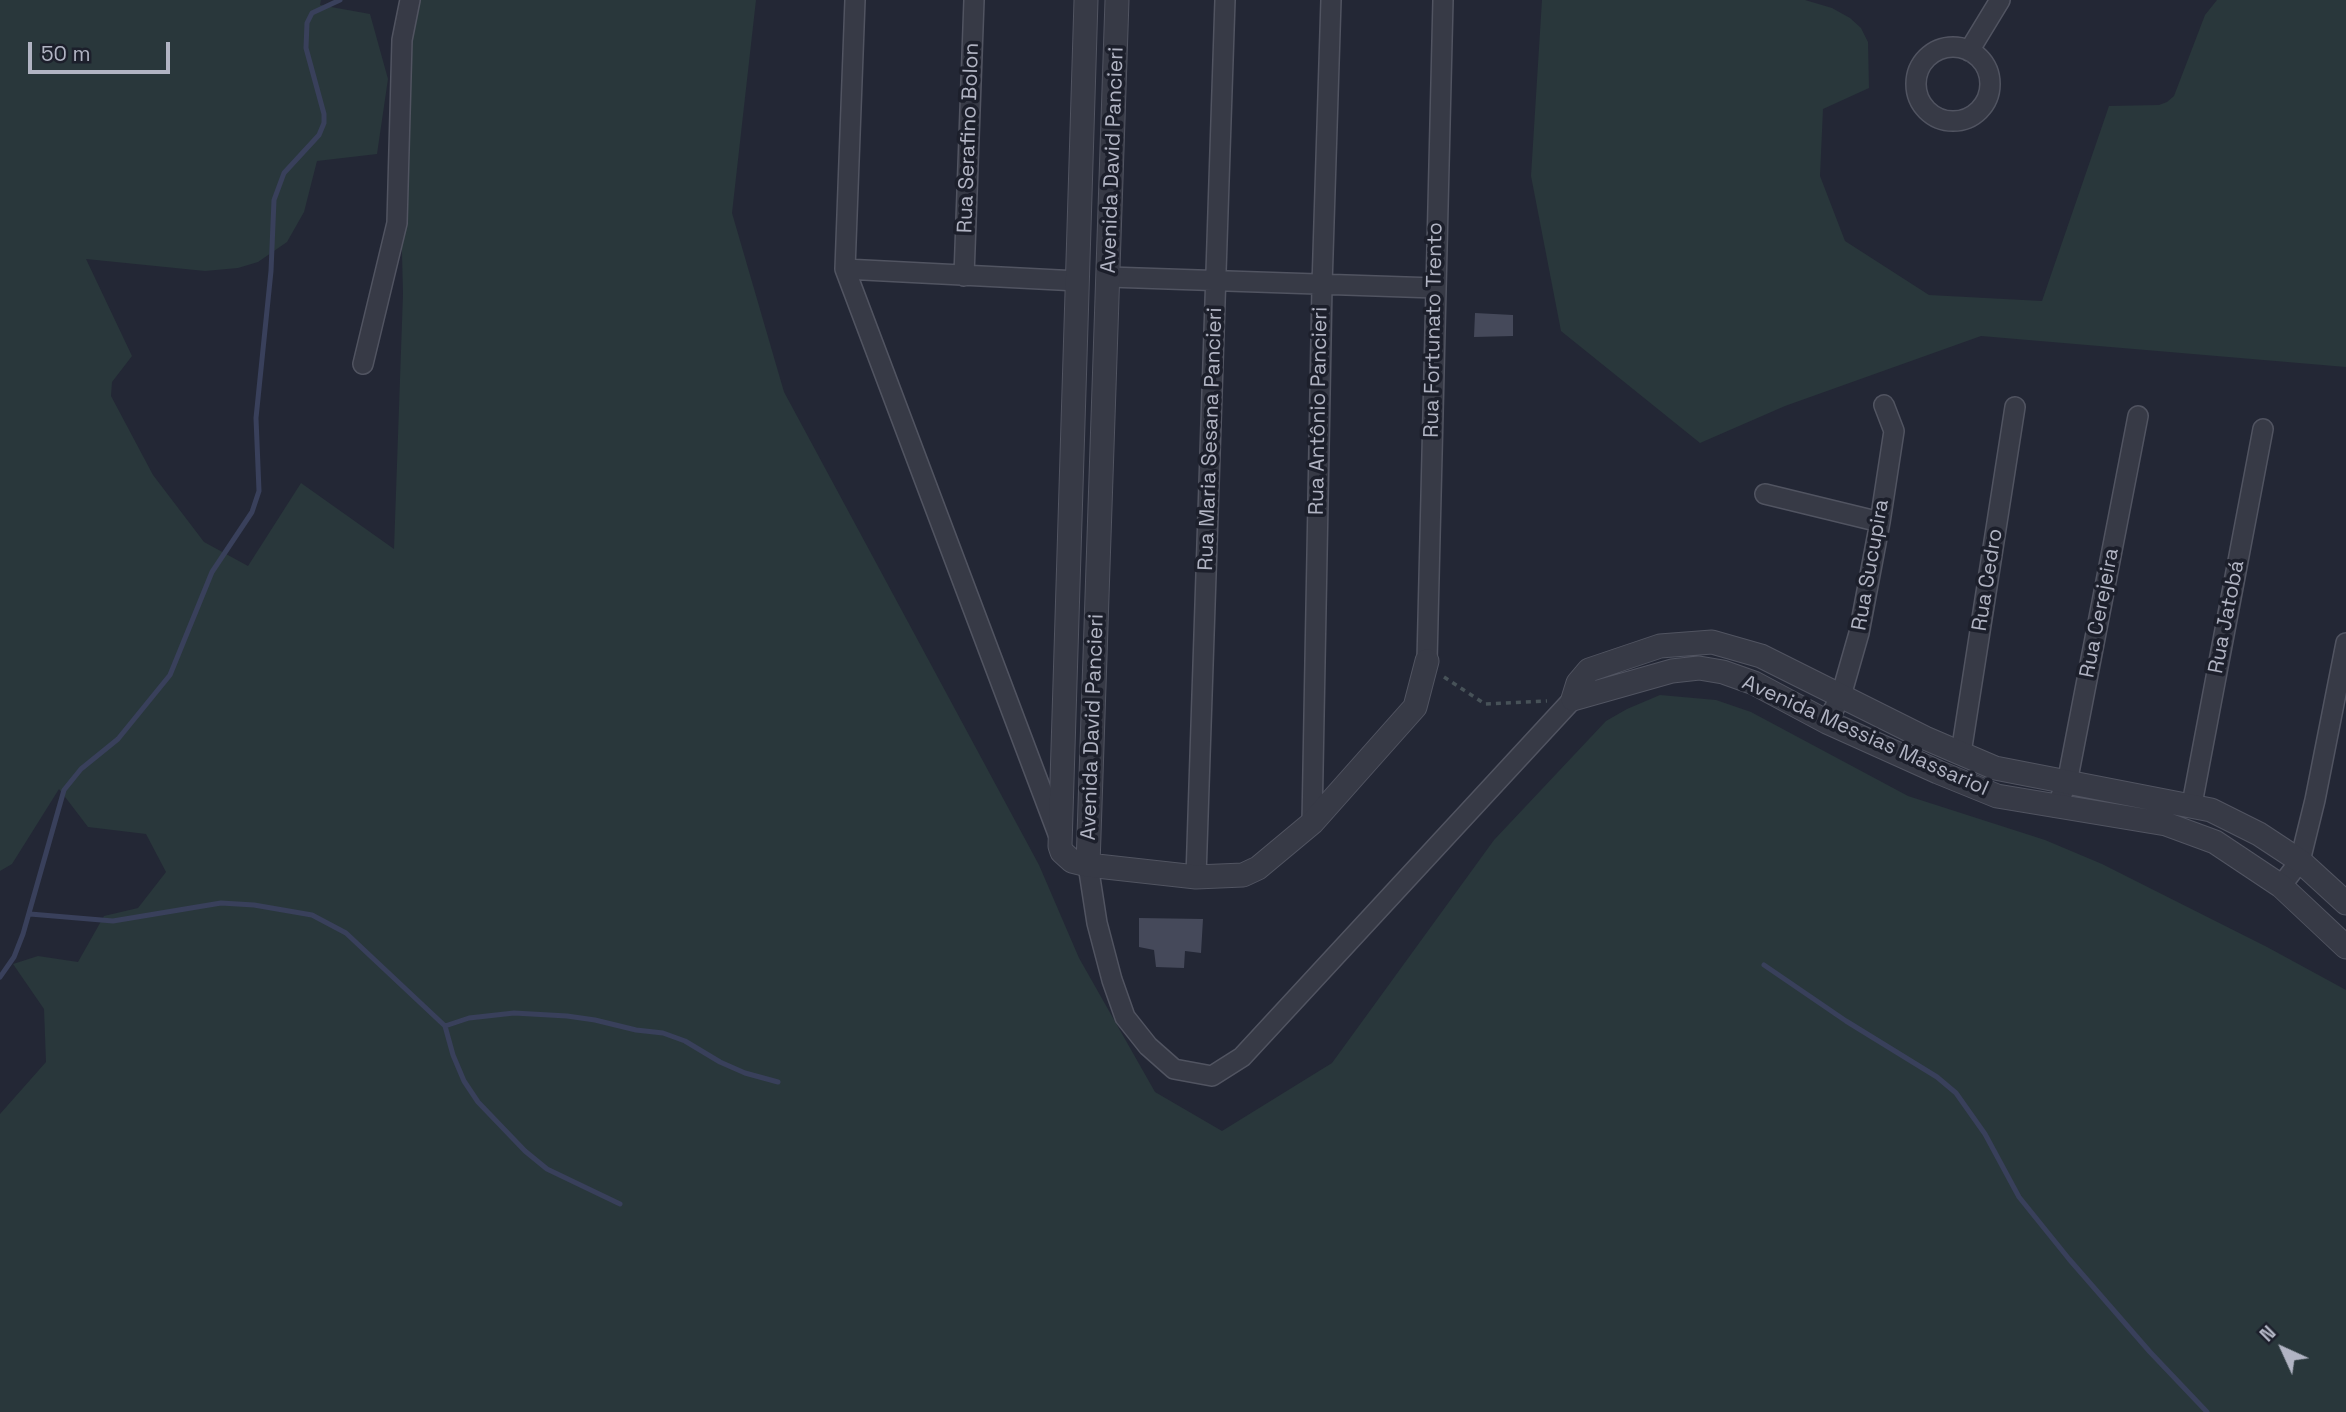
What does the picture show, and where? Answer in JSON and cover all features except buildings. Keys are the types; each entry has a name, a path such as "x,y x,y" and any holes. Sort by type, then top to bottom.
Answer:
{"street":[{"path":"363,364 397,223 402,40 410,0"},
{"path":"855,0 845,269 1060,838"},
{"name":"Rua Serafino Bolon","path":"964,276 974,0"},
{"name":"Avenida David Pancieri","path":"1086,0 1060,846 1067,857 1088,865 1110,276 1117,0"},
{"name":"Rua Maria Sesana Pancieri","path":"1196,877 1224,0"},
{"name":"Rua Antônio Pancieri","path":"1311,823 1331,0"},
{"name":"Rua Fortunato Trento","path":"1427,661 1444,0"},
{"path":"1969,51 2000,0"},
{"path":"845,269 1078,282"},
{"path":"1110,276 1322,286 1435,288"},
{"name":"Rua Sucupira","path":"1827,722 1841,696 1859,633 1880,522 1894,431 1884,405"},
{"name":"Rua Cedro","path":"1961,753 2015,407"},
{"name":"Rua Cerejeira","path":"2056,807 2067,783 2138,416"},
{"name":"Rua Jatobá","path":"2192,804 2263,429"},
{"path":"1765,494 1880,522"},
{"name":"Avenida Messias Massariol","path":"1573,699 1578,683 1589,670 1660,646 1712,642 1761,656 1925,738 1995,768 2192,804 2229,817 2300,861 2346,903"},
{"path":"2281,886 2300,861 2346,643"},
{"path":"1427,661 1415,707 1311,823 1275,855 1251,871 1243,875 1196,877 1088,865 1097,923 1125,1017 1148,1046 1174,1069 1212,1076 1242,1057 1573,699"},
{"name":"Avenida Messias Massariol","path":"1573,699 1648,677 1699,668 1723,673 1754,683 1827,722 1997,796 2166,824 2215,842 2281,886 2346,947"}],"path":[{"path":"1427,661 1444,677 1485,704 1573,699"}],"shaded area":[{"path":"0,0 321,0 320,5 370,14 388,79 377,154 317,161 304,212 287,242 258,262 238,268 205,271 86,259 132,356 112,382 111,396 153,475 204,542 248,566 301,483 394,549 403,294 398,92 417,0 756,0 732,213 784,392 1039,865 1079,958 1155,1092 1222,1131 1332,1063 1494,840 1606,721 1660,695 1716,700 1751,712 1908,796 2045,840 2102,864 2346,990 2346,1412 0,1412 0,1114 46,1062 44,1009 13,964 38,956 78,962 104,916 138,908 166,872 146,834 88,827 59,789 12,864 0,871"},
{"path":"1542,0 1805,0 1832,8 1850,18 1861,28 1868,42 1869,88 1823,109 1820,176 1845,241 1929,295 2042,301 2109,106 2159,105 2174,96 2205,15 2217,0 2346,0 2346,367 1981,336 1785,406 1700,443 1561,331 1531,176"}],"waterway":[{"path":"0,977 14,957 23,934 64,790 81,769 118,739 170,675 212,572 252,512 259,491 256,418 271,271 274,200 284,173 319,135 324,123 324,114 306,48 307,23 312,13 340,0"},
{"path":"30,914 113,921 221,903 254,905 312,915 346,933 445,1026 464,1081 478,1102 525,1151 547,1169 620,1204"},
{"path":"1764,965 1846,1021 1937,1077 1956,1093 1985,1134 2019,1197 2150,1352 2207,1412"},
{"path":"445,1026 469,1018 514,1013 595,1020 636,1030 663,1033 685,1041 745,1073 778,1082"}]}
